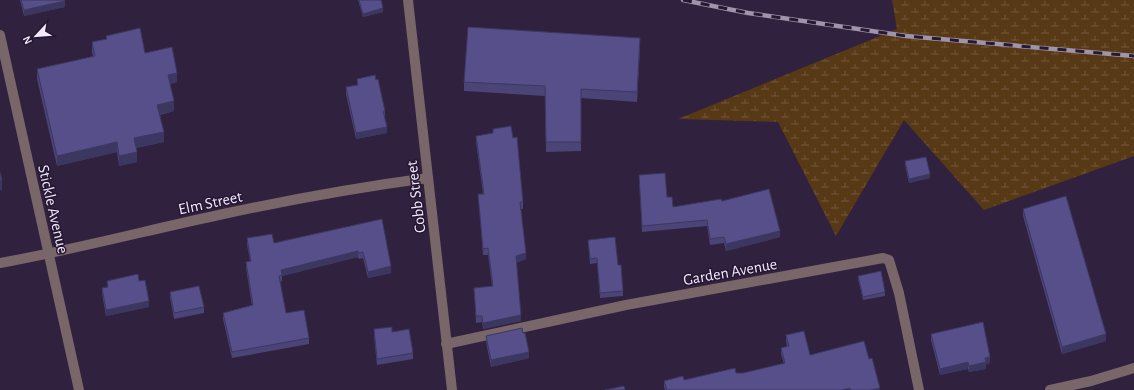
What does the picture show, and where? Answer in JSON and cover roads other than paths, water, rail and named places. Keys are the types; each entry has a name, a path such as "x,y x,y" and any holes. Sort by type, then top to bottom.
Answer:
{"street":[{"name":"Cobb Street","path":"408,0 452,390"},
{"name":"Stickle Avenue","path":"0,35 79,390"},
{"name":"Elm Street","path":"0,263 49,254 251,208 358,187 428,178"},
{"name":"Garden Avenue","path":"446,344 626,305 882,258 889,260 899,293 919,390"},
{"path":"1050,390 1134,368"}],"railway":[{"path":"683,0 748,13 906,36 1134,56"}]}
